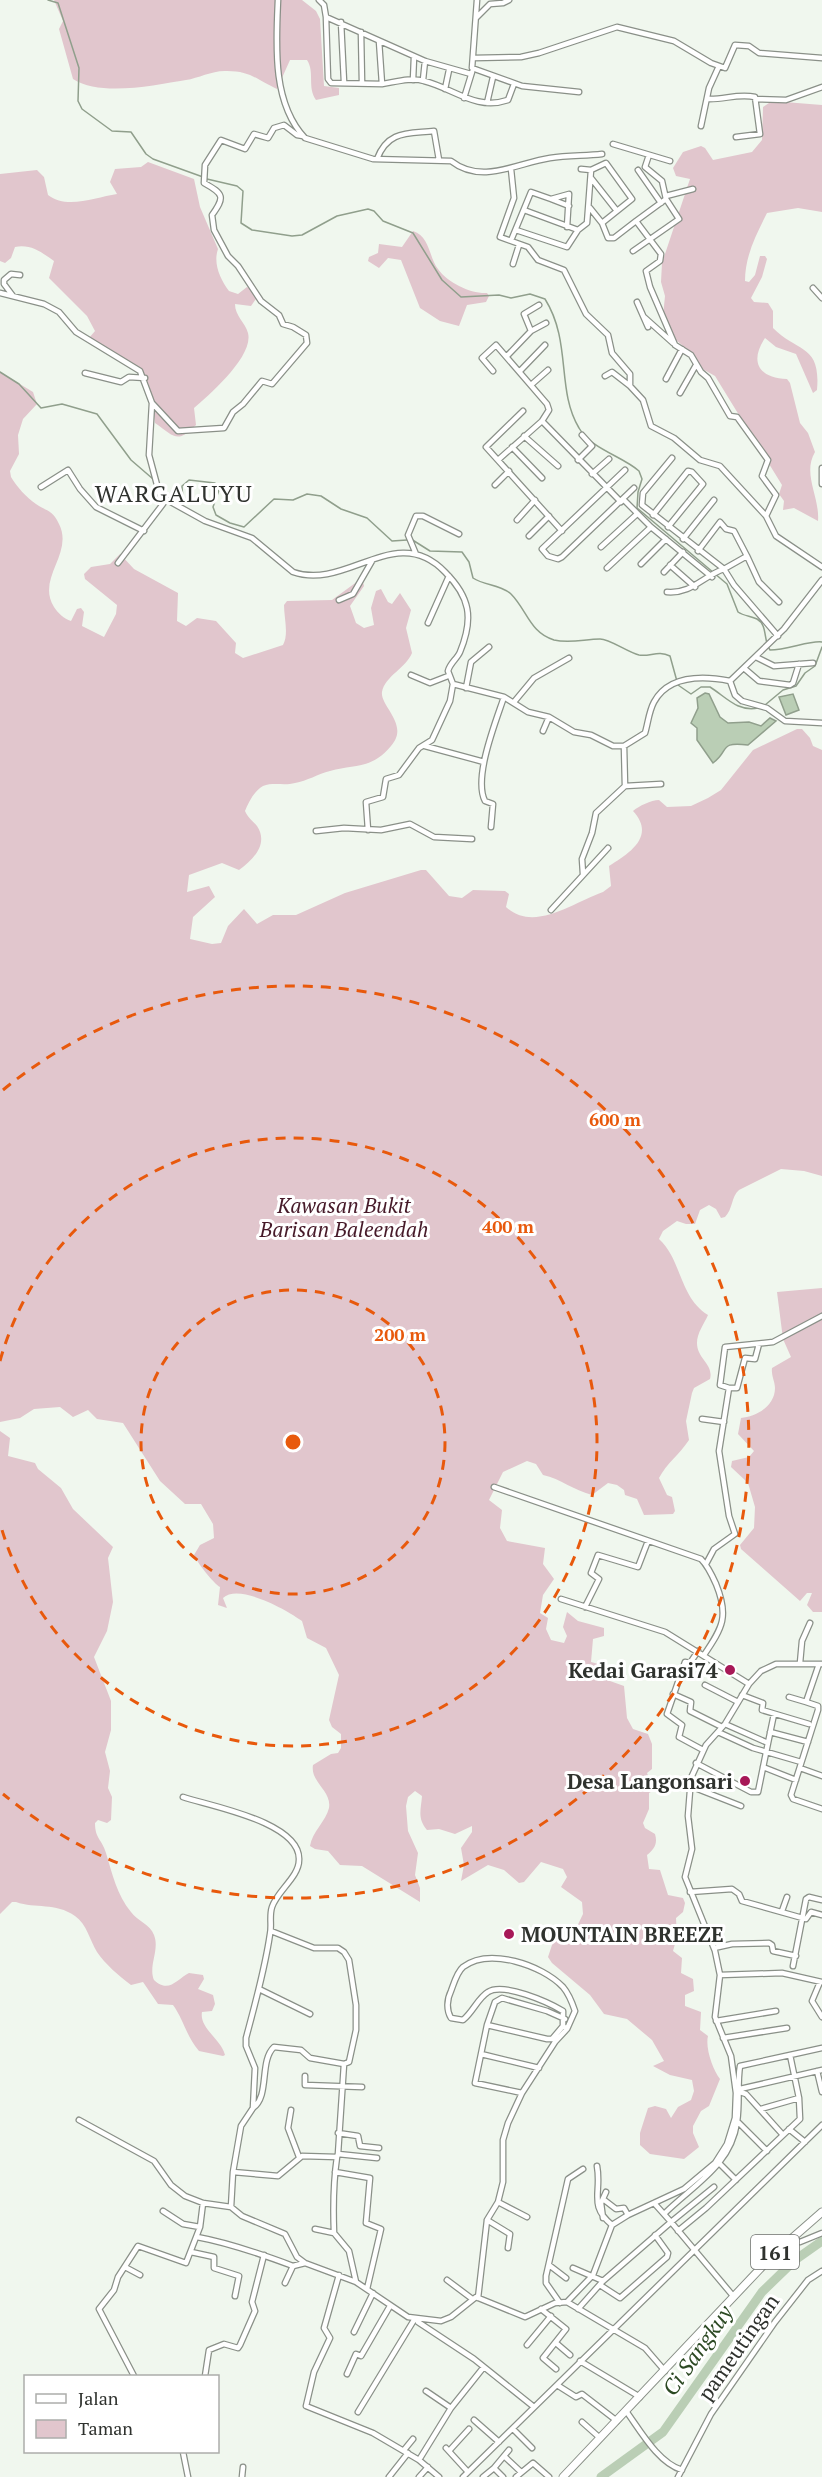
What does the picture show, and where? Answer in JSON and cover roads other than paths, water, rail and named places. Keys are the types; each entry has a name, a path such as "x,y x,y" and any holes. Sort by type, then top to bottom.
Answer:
{"main road":[{"name":"161","path":"563,2477 788,2240 822,2212"}],"street":[{"path":"278,0 280,85 285,103 303,136"},
{"path":"319,0 324,6 326,17 328,79 331,82 382,84 423,80 464,98 487,104 508,99 514,84"},
{"path":"464,98 474,58 474,20 477,0"},
{"path":"474,20 490,4 509,0"},
{"path":"326,17 414,57 449,70 472,71 538,90 579,92"},
{"path":"341,22 344,82"},
{"path":"474,58 521,57 617,27 674,41 719,66 728,66 735,45 749,46 759,53 822,58"},
{"path":"361,32 362,83"},
{"path":"379,41 382,84"},
{"path":"413,80 414,57"},
{"path":"423,80 425,61"},
{"path":"701,126 707,99 719,66"},
{"path":"445,89 449,70"},
{"path":"487,104 493,77"},
{"path":"707,99 725,100 741,94 756,99 786,100 822,87"},
{"path":"736,136 760,134 756,99"},
{"path":"152,403 178,431 224,428 233,412 243,404 262,381 272,384 296,359 308,341 306,335 294,327 283,324 279,315 261,301 238,266 227,254 214,230 212,215 220,206 221,197 214,187 204,183 204,175 208,159 221,140 245,150 254,134 268,138 274,128 284,125 297,135 358,156 377,159 451,161 461,168 497,172 547,158 602,154"},
{"path":"377,159 380,149 392,137 434,131 439,160"},
{"path":"613,144 670,161"},
{"path":"633,251 679,219 666,198 662,181 645,167 649,155"},
{"path":"581,170 591,170 606,163 632,199 602,223"},
{"path":"512,169 514,198 500,236 530,249 538,260 564,270 586,314 610,339 612,353 630,374 630,386"},
{"path":"516,230 567,247 578,230 587,224 591,170"},
{"path":"638,170 661,203"},
{"path":"591,178 617,211"},
{"path":"605,235 614,238 666,198 693,189"},
{"path":"512,238 531,192 568,206"},
{"path":"551,200 569,194 567,227"},
{"path":"589,205 602,223 606,244"},
{"path":"524,210 578,230"},
{"path":"636,221 651,239 661,257 646,272 675,345"},
{"path":"513,264 519,245"},
{"path":"14,296 4,284 4,280 11,274 20,275"},
{"path":"813,288 822,298"},
{"path":"0,293 44,304 59,312 76,332 96,347 134,366 145,378 152,403 149,455 159,491 166,501 205,521 252,538 293,572 301,575 316,576 397,552 416,554 434,563 463,593 468,611 460,653 449,666 448,676 453,684 504,697 528,711 549,717 574,732 591,735 613,746 624,746 645,733 653,704 679,681 707,678 730,681 778,636 822,580"},
{"path":"637,302 648,327"},
{"path":"531,331 524,314 539,305"},
{"path":"644,317 675,345 691,355 696,365 708,378 730,416 736,417 768,460 762,476 777,495 766,516"},
{"path":"507,356 531,331 546,323"},
{"path":"493,370 482,357 493,345 520,371 549,410 542,421 498,460"},
{"path":"520,371 545,345"},
{"path":"666,379 682,349"},
{"path":"680,393 696,365"},
{"path":"531,385 548,370"},
{"path":"605,376 612,372 630,386 645,403 651,426 674,438 700,460 720,466 766,516 781,541 822,567"},
{"path":"85,373 121,382 129,377 145,378"},
{"path":"523,411 487,445 562,531"},
{"path":"542,421 606,489 666,539 714,574"},
{"path":"578,460 592,446 582,435"},
{"path":"524,436 558,466"},
{"path":"512,447 542,478"},
{"path":"672,458 643,493 642,505 723,569 778,636"},
{"path":"592,474 609,459"},
{"path":"822,468 822,484"},
{"path":"41,487 68,470 80,489 96,507 144,531"},
{"path":"625,470 542,549 548,556 558,559 565,555 634,488"},
{"path":"495,485 509,471"},
{"path":"653,515 688,471 692,472 703,484 668,527"},
{"path":"517,520 535,500"},
{"path":"683,539 714,500"},
{"path":"118,563 166,501"},
{"path":"601,547 637,514"},
{"path":"416,554 409,539 412,521 419,515 459,534"},
{"path":"529,536 549,516"},
{"path":"699,551 720,522 726,529 734,531 759,582 779,602"},
{"path":"607,568 651,526"},
{"path":"640,564 666,539"},
{"path":"664,572 683,552"},
{"path":"667,592 676,593 694,587 747,556"},
{"path":"339,600 353,594 372,561"},
{"path":"670,565 694,587"},
{"path":"428,623 449,576"},
{"path":"466,687 471,662 489,647"},
{"path":"756,657 774,666 813,663"},
{"path":"514,702 534,678 569,658"},
{"path":"745,669 759,681 790,685 793,683 799,664"},
{"path":"411,675 430,682 448,676"},
{"path":"730,681 740,700 767,708 785,721 822,723"},
{"path":"368,830 366,802 383,797 386,779 397,776 419,748 432,740 445,715 453,684"},
{"path":"491,827 493,804 485,801 481,792 484,762 486,748 504,697"},
{"path":"543,731 549,717"},
{"path":"425,746 484,762"},
{"path":"624,746 625,786"},
{"path":"583,874 582,859 592,833 596,813 625,786 661,784"},
{"path":"316,831 384,830 410,824 434,837 472,839"},
{"path":"551,910 608,848"},
{"path":"759,1344 755,1359 745,1358 737,1388 720,1385 725,1347 773,1342 822,1316"},
{"path":"706,1564 714,1549 735,1534 729,1516 719,1451 729,1388"},
{"path":"702,1419 724,1422"},
{"path":"494,1487 690,1554 706,1564 719,1593 724,1618 717,1636 704,1655"},
{"path":"585,1607 598,1579 591,1573 598,1555 638,1567 648,1541"},
{"path":"561,1599 664,1632 749,1684"},
{"path":"800,1663 802,1641 810,1623"},
{"path":"698,1651 690,1663 685,1662 667,1716 682,1725 679,1737 703,1750"},
{"path":"567,2302 593,2275 612,2225 697,2179 720,2157 727,2144 735,2118 736,2093 733,2064 716,2021 720,1976 714,1948 690,1892 685,1872 692,1849 688,1816 690,1786 696,1763 703,1750 723,1726 749,1684 766,1668 800,1663 821,1664 806,1702"},
{"path":"705,1685 738,1702"},
{"path":"673,1694 691,1702 690,1711 768,1743"},
{"path":"742,1695 762,1703 762,1710 809,1724"},
{"path":"789,1697 819,1707 792,1798 822,1809"},
{"path":"696,1763 756,1793 774,1714"},
{"path":"718,1732 822,1776"},
{"path":"770,1732 808,1742"},
{"path":"745,1744 748,1735"},
{"path":"763,1767 796,1780"},
{"path":"690,1786 741,1806"},
{"path":"183,1797 252,1817 276,1828 294,1845 299,1861 272,1906 271,1931 246,2038 246,2046 255,2068 253,2108"},
{"path":"690,1892 732,1889 739,1894 742,1901 807,1919 811,1912 822,1915"},
{"path":"782,1911 787,1897"},
{"path":"793,1966 807,1898 822,1900"},
{"path":"271,1931 314,1948 338,1948 349,1960 356,2005 356,2030 348,2062 344,2064 338,2156 332,2193 335,2208 334,2233"},
{"path":"714,1948 732,1944 769,1943 773,1951 796,1956"},
{"path":"478,2298 487,2220 498,2202 503,2182 502,2140 522,2093 565,2028 575,2011 571,1998 558,1982 537,1969 510,1961 479,1959 459,1971 449,1995 448,2014 454,2020 464,2020 485,1994 502,1989 554,2005 563,2011 565,2019 565,2028 552,2039 487,2025"},
{"path":"720,1976 782,1973 821,1982 812,2001 822,2018"},
{"path":"258,1989 310,2014"},
{"path":"522,2093 475,2083 487,2025 495,2002 502,1998 547,2011 565,2019"},
{"path":"716,2021 776,2011"},
{"path":"723,2038 787,2028"},
{"path":"231,2207 233,2172 241,2126 259,2100 268,2055 274,2047 293,2048 301,2050 310,2058 344,2064"},
{"path":"664,2214 720,2164 731,2144 738,2121 740,2067 822,2048"},
{"path":"481,2054 539,2068"},
{"path":"678,2231 800,2119 799,2098 790,2055"},
{"path":"740,2091 820,2071 822,2092"},
{"path":"305,2076 305,2085 362,2087"},
{"path":"740,2091 761,2109 783,2135"},
{"path":"761,2109 799,2098"},
{"path":"291,2110 288,2128 299,2157"},
{"path":"79,2120 154,2161 171,2185 184,2196 204,2204 231,2207 242,2216 285,2234 297,2257 356,2282 474,2359 534,2407"},
{"path":"738,2121 767,2151"},
{"path":"463,2477 822,2125"},
{"path":"789,2129 805,2142"},
{"path":"338,2133 358,2136 360,2146 379,2148"},
{"path":"233,2172 278,2176 299,2157 377,2158"},
{"path":"720,2164 736,2180"},
{"path":"597,2166 596,2203 603,2217 612,2225"},
{"path":"560,2302 546,2282 568,2178 583,2169"},
{"path":"335,2172 370,2178 366,2221 381,2229 367,2289"},
{"path":"578,2309 602,2283 655,2235 714,2187"},
{"path":"603,2217 601,2206 606,2192"},
{"path":"603,2199 616,2209 624,2208 628,2215"},
{"path":"498,2202 527,2217"},
{"path":"654,2203 734,2297"},
{"path":"133,2375 99,2308 114,2290 118,2277 138,2246 184,2264 200,2226 204,2204"},
{"path":"163,2211 181,2223 200,2226"},
{"path":"487,2220 510,2234 508,2248"},
{"path":"315,2229 334,2233 349,2251 356,2282"},
{"path":"788,2240 800,2242 822,2233"},
{"path":"573,2268 593,2275 620,2298 667,2257 668,2253 655,2235"},
{"path":"196,2237 228,2242 238,2248 293,2266 305,2262"},
{"path":"191,2252 214,2257 214,2268 239,2276 235,2296"},
{"path":"205,2375 210,2350 224,2344 238,2348 240,2345 256,2310 252,2302 264,2255"},
{"path":"549,2265 566,2278"},
{"path":"285,2283 293,2266"},
{"path":"125,2267 140,2275"},
{"name":"pameutingan","path":"678,2477 711,2414 775,2322 808,2280 822,2271"},
{"path":"339,2275 324,2328 330,2338 314,2372 306,2406 373,2433 406,2451 439,2477"},
{"path":"447,2280 471,2298 478,2298 525,2317 560,2302 567,2302 645,2348 665,2371"},
{"path":"354,2332 373,2293"},
{"path":"416,2320 441,2321 451,2317 471,2298"},
{"path":"347,2374 356,2354 361,2356 390,2306"},
{"path":"541,2309 566,2330 543,2358 556,2369"},
{"path":"527,2344 551,2316"},
{"path":"358,2412 416,2320"},
{"path":"555,2343 570,2355"},
{"path":"580,2361 640,2397"},
{"path":"419,2460 451,2408 483,2368"},
{"path":"557,2385 576,2397 582,2394 617,2421"},
{"path":"426,2391 451,2408"},
{"path":"626,2411 655,2450 676,2468 682,2470"},
{"path":"474,2420 500,2442"},
{"path":"582,2422 600,2438"},
{"path":"468,2472 448,2450 469,2429"},
{"path":"513,2429 532,2448"},
{"path":"389,2477 413,2439"},
{"path":"483,2477 509,2450"},
{"path":"183,2453 188,2477"},
{"path":"504,2456 521,2472"},
{"path":"516,2477 533,2463 549,2477"},
{"path":"242,2477 243,2467"},
{"path":"419,2477 428,2467"},
{"path":"494,2468 503,2477"}],"waterway":[{"path":"48,0 58,3 79,68 78,101 82,109 112,131 131,132 146,154 153,159 203,177"},
{"path":"207,179 237,186 243,191 241,223 252,230 292,236 302,235 337,216 368,209 374,211 383,221 413,233 442,280 461,297 499,295 511,298 530,294 545,299 558,332 572,413 584,435 599,447 639,471 642,479 637,508 727,584 738,612 757,619 763,625 770,650 822,642"},
{"path":"0,372 19,384 41,408 62,404 97,414 131,460 153,479"},
{"path":"171,500 183,500 182,486 189,480 215,483 219,490 213,507 216,515 230,523 244,527 274,499 293,500 307,494 321,496 341,509 367,518 392,541 407,540"},
{"path":"411,539 430,551 462,552 469,562 473,578 502,588 511,594 534,627 546,637 566,642 604,640 639,655 666,654 670,656 678,685 691,694 701,687 710,687 738,706 758,708"},
{"path":"765,705 783,690 796,686 805,673 815,666 822,647"},
{"name":"Ci Sangkuy","path":"601,2477 663,2432 762,2292 795,2260 822,2241"}],"place":[{"name":"Kedai Garasi74","path":"730,1670"},
{"name":"Desa Langonsari","path":"745,1781"},
{"name":"MOUNTAIN BREEZE","path":"509,1934"}],"district":[{"name":"WARGALUYU","path":"174,493"}],"park label":[{"name":"Kawasan Bukit Barisan Baleendah","path":"344,1217"}]}
